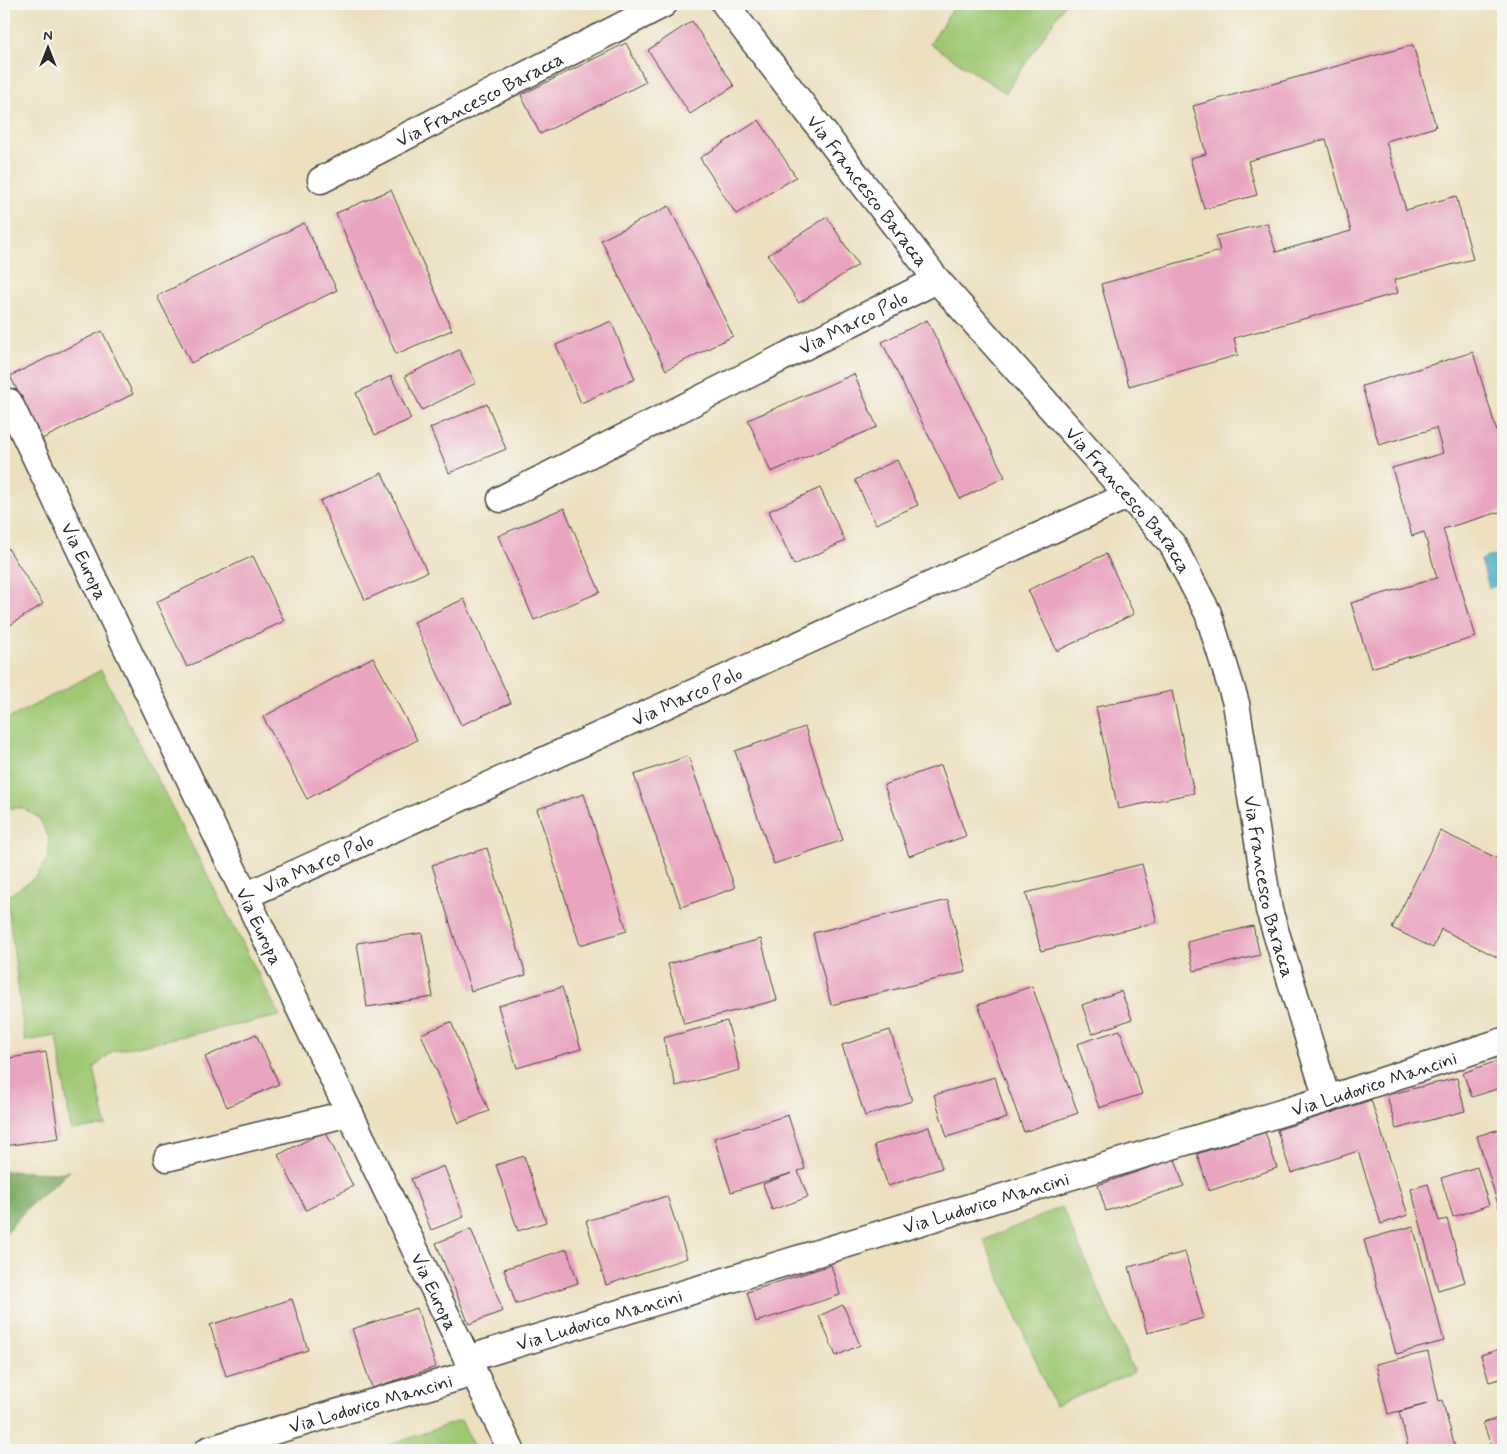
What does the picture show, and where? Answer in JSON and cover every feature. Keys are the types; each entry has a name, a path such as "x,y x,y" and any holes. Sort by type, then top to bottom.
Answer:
{"street":[{"name":"Via Francesco Baracca","path":"321,180 664,4"},
{"name":"Via Francesco Baracca","path":"725,4 937,280 1172,544 1208,613 1236,703 1269,910 1327,1099"},
{"name":"Via Marco Polo","path":"501,499 937,280"},
{"name":"Via Europa","path":"9,402 511,1450"},
{"name":"Via Marco Polo","path":"246,896 1128,495"},
{"name":"Via Ludovico Mancini","path":"471,1366 1327,1099 1503,1042"},
{"path":"167,1158 350,1113"},
{"name":"Via Lodovico Mancini","path":"208,1450 471,1366"}],"green space":[{"path":"956,4 1065,4 1006,93 930,44"},
{"path":"101,670 280,1016 113,1051 94,1068 106,1126 71,1130 57,1036 25,1041 7,897 36,877 49,856 49,838 39,818 23,808 8,808 4,787 4,721"},
{"path":"4,1171 55,1173 70,1171 27,1208 4,1235"},
{"path":"1062,1207 1134,1372 1055,1406 984,1240"},
{"path":"461,1420 475,1450 376,1450"}],"water":[{"path":"1503,552 1503,584 1489,588 1481,560"}],"building":[{"path":"692,21 734,86 690,114 648,50"},
{"path":"626,43 646,82 540,134 521,95"},
{"path":"1413,45 1436,127 1386,141 1406,210 1456,196 1473,259 1394,280 1398,293 1234,338 1238,355 1129,386 1101,284 1220,251 1216,236 1267,223 1276,252 1351,231 1326,139 1248,161 1257,195 1204,209 1190,158 1206,154 1193,106"},
{"path":"759,120 796,177 736,214 700,158"},
{"path":"391,190 452,330 396,354 336,213"},
{"path":"669,206 733,336 666,370 601,240"},
{"path":"827,217 858,265 799,303 768,255"},
{"path":"304,223 337,290 191,363 157,296"},
{"path":"927,320 1005,477 960,499 882,342"},
{"path":"611,321 635,379 581,403 556,345"},
{"path":"102,331 133,394 42,439 10,376"},
{"path":"459,350 476,383 422,410 405,376"},
{"path":"1473,352 1503,452 1503,511 1443,529 1476,637 1371,668 1351,603 1437,578 1424,532 1412,536 1392,468 1443,453 1436,428 1379,445 1362,386"},
{"path":"854,374 877,427 771,472 748,420"},
{"path":"391,376 411,419 375,435 356,393"},
{"path":"487,404 506,449 449,473 430,428"},
{"path":"897,460 918,505 876,524 855,480"},
{"path":"382,473 427,572 365,600 320,501"},
{"path":"820,488 845,541 794,565 769,511"},
{"path":"564,508 600,592 534,620 498,536"},
{"path":"4,542 43,604 4,629"},
{"path":"1106,554 1134,614 1057,651 1028,590"},
{"path":"253,556 284,621 187,667 156,602"},
{"path":"464,599 511,703 461,725 414,622"},
{"path":"373,657 417,740 307,799 263,717"},
{"path":"1172,691 1194,793 1118,809 1096,707"},
{"path":"805,727 843,840 774,864 735,751"},
{"path":"688,756 735,888 681,907 634,775"},
{"path":"941,765 966,836 909,856 884,785"},
{"path":"584,794 627,931 580,945 537,809"},
{"path":"1440,831 1503,861 1503,960 1441,929 1433,948 1392,928"},
{"path":"487,848 526,975 471,991 432,865"},
{"path":"1142,864 1157,922 1041,951 1026,893"},
{"path":"948,900 966,972 831,1005 813,933"},
{"path":"1253,926 1260,955 1194,971 1187,942"},
{"path":"422,933 433,997 367,1007 357,943"},
{"path":"761,939 777,1000 684,1024 668,964"},
{"path":"1032,986 1078,1113 1024,1132 978,1005"},
{"path":"562,987 581,1049 517,1068 498,1006"},
{"path":"1121,991 1132,1019 1092,1034 1082,1005"},
{"path":"727,1021 740,1070 676,1086 663,1038"},
{"path":"451,1022 489,1111 459,1123 421,1034"},
{"path":"890,1030 912,1101 865,1116 842,1045"},
{"path":"1120,1030 1142,1094 1099,1108 1077,1044"},
{"path":"256,1034 279,1084 227,1107 205,1057"},
{"path":"46,1052 59,1138 4,1146 4,1059"},
{"path":"1503,1059 1503,1087 1472,1097 1463,1073"},
{"path":"995,1077 1007,1118 947,1137 934,1095"},
{"path":"1457,1078 1465,1111 1396,1129 1387,1095"},
{"path":"1371,1100 1408,1215 1381,1224 1358,1151 1291,1173 1277,1130"},
{"path":"788,1115 805,1169 798,1171 808,1197 772,1210 763,1184 792,1173 731,1192 714,1138"},
{"path":"929,1127 942,1168 888,1186 874,1145"},
{"path":"1503,1128 1503,1221 1477,1136"},
{"path":"325,1131 353,1186 306,1210 278,1155"},
{"path":"1265,1132 1277,1168 1209,1191 1197,1154"},
{"path":"524,1156 546,1222 518,1231 496,1165"},
{"path":"1175,1159 1184,1186 1106,1211 1098,1185"},
{"path":"444,1166 464,1217 431,1230 411,1179"},
{"path":"1477,1167 1489,1205 1453,1217 1441,1178"},
{"path":"1428,1184 1439,1221 1447,1219 1465,1282 1438,1290 1411,1189"},
{"path":"667,1196 687,1258 606,1285 586,1221"},
{"path":"1413,1226 1444,1341 1396,1354 1364,1240"},
{"path":"471,1229 503,1311 469,1324 436,1243"},
{"path":"567,1249 578,1283 516,1304 504,1269"},
{"path":"1185,1252 1204,1318 1147,1333 1129,1267"},
{"path":"831,1265 840,1295 756,1322 747,1292"},
{"path":"292,1299 308,1350 226,1376 210,1325"},
{"path":"843,1305 860,1345 836,1356 819,1316"},
{"path":"417,1308 436,1367 372,1388 352,1329"},
{"path":"1503,1348 1503,1378 1489,1382 1481,1355"},
{"path":"1428,1352 1439,1401 1442,1400 1456,1450 1409,1450 1399,1412 1427,1404 1388,1414 1376,1364"},
{"path":"1503,1416 1503,1450 1493,1450 1483,1423"}]}
